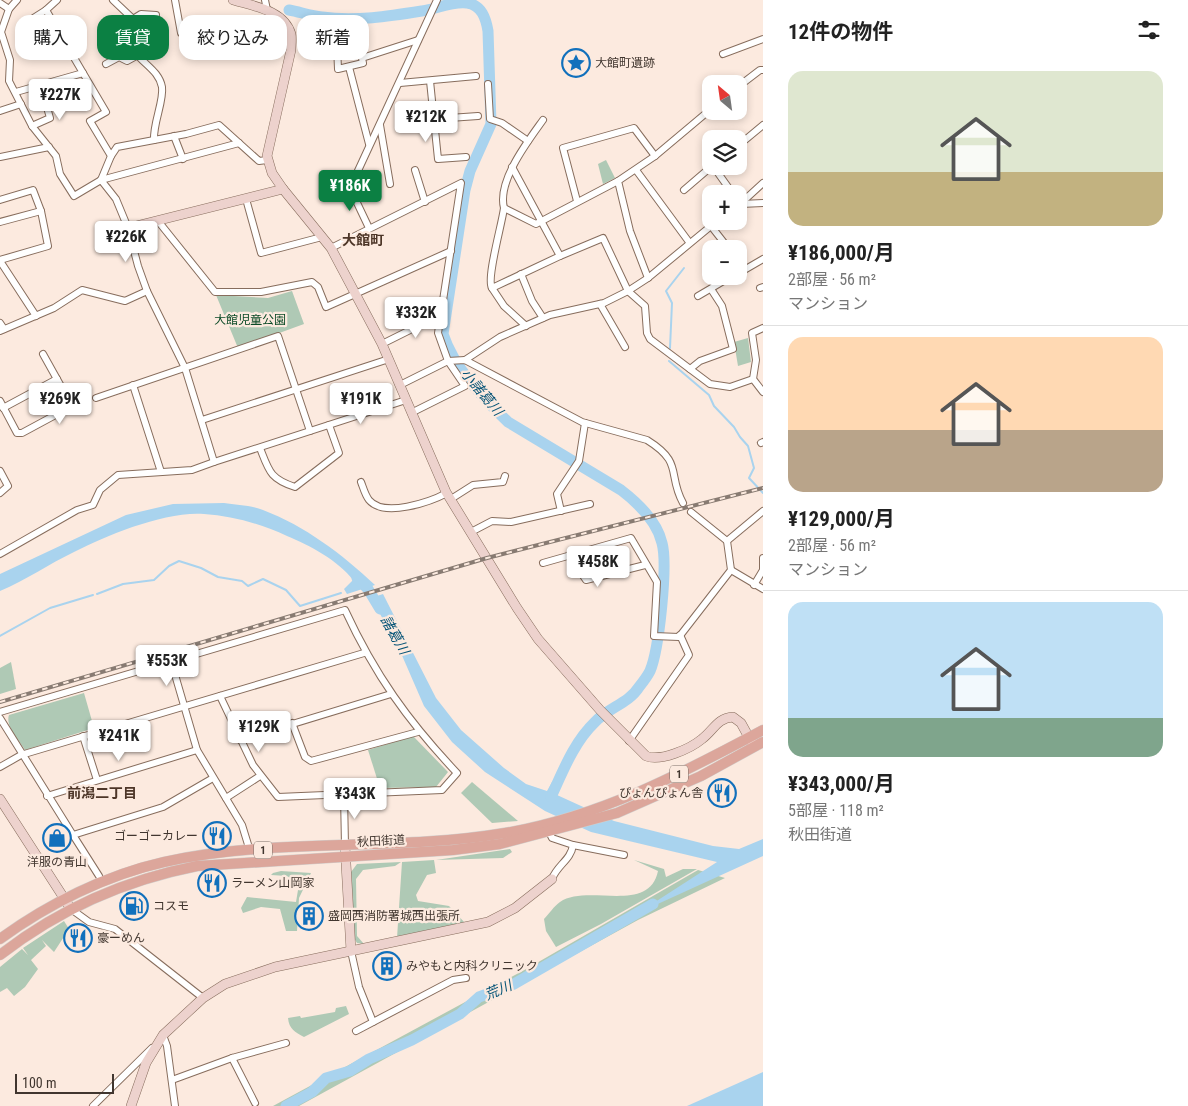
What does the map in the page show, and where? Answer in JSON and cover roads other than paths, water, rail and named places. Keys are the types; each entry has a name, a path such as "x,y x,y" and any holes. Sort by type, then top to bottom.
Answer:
{"main road":[{"name":"秋田街道","path":"0,955 43,924 71,909 125,884 182,869 547,828 618,813 700,776 756,742 763,730"},
{"name":"秋田街道","path":"547,828 646,791 756,742"},
{"name":"秋田街道","path":"0,939 34,916 65,899 142,868 198,856 250,850 345,851"}],"street":[{"path":"17,0 9,9 1,32 1,38 10,60 9,81 32,126 56,156 60,174 74,196 101,180 239,143"},
{"path":"38,15 57,0"},
{"path":"113,0 129,15"},
{"path":"175,0 179,22"},
{"path":"233,0 267,10 281,18 291,34 291,50 276,110 268,160 283,189 331,248 382,344 449,496 538,639 600,710 646,756 651,758 659,757 693,746 710,732 718,721 733,717 741,723 756,742"},
{"path":"266,0 267,10"},
{"path":"369,228 350,188 437,0"},
{"path":"0,2 9,9"},
{"path":"46,10 106,112 90,121 111,156"},
{"path":"139,15 156,15"},
{"path":"722,54 763,39"},
{"path":"338,60 338,69 349,67 363,63 362,58 418,40"},
{"path":"106,64 113,60"},
{"path":"143,60 159,78 162,88 153,130 154,140"},
{"path":"349,67 369,144"},
{"path":"748,79 760,70 763,70"},
{"path":"16,92 83,73"},
{"path":"400,82 476,76"},
{"path":"430,81 438,158 466,157"},
{"path":"488,84 490,119 502,123 528,141"},
{"path":"32,126 50,118 46,104 72,96"},
{"path":"0,111 21,104"},
{"path":"435,119 478,116"},
{"path":"504,208 536,224 636,170 702,117"},
{"path":"526,326 504,306 489,283 501,230 504,208 502,199 512,167 543,120"},
{"path":"101,180 117,147 219,125 259,161 268,160"},
{"path":"380,125 390,184"},
{"path":"747,138 763,125"},
{"path":"577,201 563,148 634,128 655,156"},
{"path":"174,136 183,159"},
{"path":"0,157 49,147"},
{"path":"512,167 560,256"},
{"path":"415,170 425,202"},
{"path":"636,170 689,242"},
{"path":"684,190 702,175"},
{"path":"101,180 116,199 128,228 147,291 185,368 214,462"},
{"path":"618,181 630,231 648,278"},
{"path":"747,197 763,183"},
{"path":"331,248 461,184 438,333 448,361 465,386 411,413"},
{"path":"128,228 283,189"},
{"path":"0,200 32,190 41,211 48,246 0,261 36,316"},
{"path":"246,199 262,253 322,236"},
{"path":"747,203 763,203"},
{"path":"0,222 41,211"},
{"path":"158,221 215,292 261,292 312,282 318,287 326,307 357,295 451,251"},
{"path":"400,385 448,361 465,360 500,337 543,318 600,304 628,291 648,278 705,230"},
{"path":"713,230 722,240"},
{"path":"492,288 603,238 628,291 645,306 646,333 650,339 710,384 730,387 753,379"},
{"path":"747,268 763,259"},
{"path":"521,274 532,301 543,318"},
{"path":"698,296 717,285"},
{"path":"690,369 700,361 733,349 722,306 711,289"},
{"path":"1,327 54,308 82,290 125,301 147,291"},
{"path":"600,304 625,347"},
{"path":"382,344 440,314"},
{"path":"763,328 752,333 756,360 753,379 763,392"},
{"path":"96,398 278,336 310,431"},
{"path":"0,401 18,433 22,433 72,406 43,354"},
{"path":"202,420 389,359"},
{"path":"465,360 585,423 647,440 661,450 675,470 677,492 684,503"},
{"path":"3,408 57,379"},
{"path":"133,385 161,472"},
{"path":"0,554 76,510 93,505 100,490 118,476 192,470 406,400"},
{"path":"561,511 557,494 579,461 585,423"},
{"path":"260,448 269,473 280,482 295,487 339,453 329,424"},
{"path":"0,471 8,486 0,493"},
{"path":"361,482 369,500 376,505 402,508 449,496 473,485 503,482 505,476"},
{"path":"471,532 492,521 511,522 590,504"},
{"path":"727,541 763,511"},
{"path":"543,563 631,538 645,565 657,582 654,636 680,635 731,570 727,541 691,512"},
{"path":"569,556 586,580 645,565"},
{"path":"754,585 763,570 763,558"},
{"path":"731,570 763,589"},
{"path":"0,712 345,610 364,652 391,694 418,732 456,773 442,790 278,797 260,776 240,740 220,696"},
{"path":"629,741 688,655 680,635"},
{"path":"0,767 21,755 364,652"},
{"path":"171,661 197,750 242,826 250,850"},
{"path":"240,740 391,694"},
{"path":"0,718 21,755 99,876"},
{"path":"292,723 305,757 311,761 418,732"},
{"path":"84,736 97,780"},
{"path":"47,796 197,750"},
{"path":"226,798 260,776"},
{"path":"73,835 163,807 212,778"},
{"path":"344,795 351,952 359,987 373,1022"},
{"path":"0,799 71,909 89,922 116,929 203,998"},
{"path":"547,828 552,838 573,845 624,855"},
{"path":"131,1106 155,1046 163,1034 203,998 225,984 275,967 488,922 515,908 552,879 554,872 571,856 573,845"},
{"path":"356,1031 453,980 466,978"},
{"path":"163,1034 176,1106"},
{"path":"172,1080 232,1058 286,1043"},
{"path":"93,1106 155,1046"},
{"path":"232,1058 255,1103"}],"water":[{"path":"224,503 258,508 294,524 336,552 375,585 347,594 344,589 353,580 332,560 305,544 247,521 215,515 189,514 155,520 103,538 0,591 0,574 126,515 173,504"},
{"path":"383,594 436,698 461,730 504,768 526,784 547,791 552,782 561,785 557,795 614,821 713,846 739,849 763,839 763,856 638,913 717,862 591,832 545,811 485,772 452,742 424,706 397,644 371,598"},
{"path":"763,1072 763,1106 687,1106"}],"waterway":[{"name":"小諸葛川","path":"289,10 314,16 347,19 410,13 461,3 472,4 480,10 488,31 491,124 470,171 465,190 443,334 454,359 470,382 508,422 621,490 646,513 660,535 664,554 662,607 657,645 650,671 635,693 600,717 581,738 551,797"},
{"path":"670,348 672,303 666,291 684,268"},
{"path":"669,361 709,395 714,406 734,427 748,446 754,468 749,478 763,493"},
{"path":"97,594 123,584 154,580 169,566 179,561 201,568 218,577 242,581 248,586 263,579 286,590 300,606 341,593"},
{"name":"諸葛川","path":"357,578 368,589 380,609"},
{"path":"0,636 50,608 93,595"},
{"name":"荒川","path":"286,1106 312,1092 326,1078 350,1071 369,1059 412,1040 460,1014 479,997 514,984 653,904"}],"railway":[{"path":"0,702 487,558 763,488"}],"place":[{"name":"大館町遺跡","path":"576,63"},
{"name":"ぴょんぴょん舎","path":"722,793"},
{"name":"ゴーゴーカレー","path":"217,836"},
{"name":"洋服の青山","path":"57,838"},
{"name":"ラーメン山岡家","path":"212,883"},
{"name":"コスモ","path":"134,906"},
{"name":"盛岡西消防署城西出張所","path":"309,916"},
{"name":"豪ーめん","path":"78,938"},
{"name":"みやもと内科クリニック","path":"387,966"}],"district":[{"name":"大館町","path":"363,240"},
{"name":"前潟二丁目","path":"102,793"}],"park label":[{"name":"大館児童公園","path":"250,320"}]}
